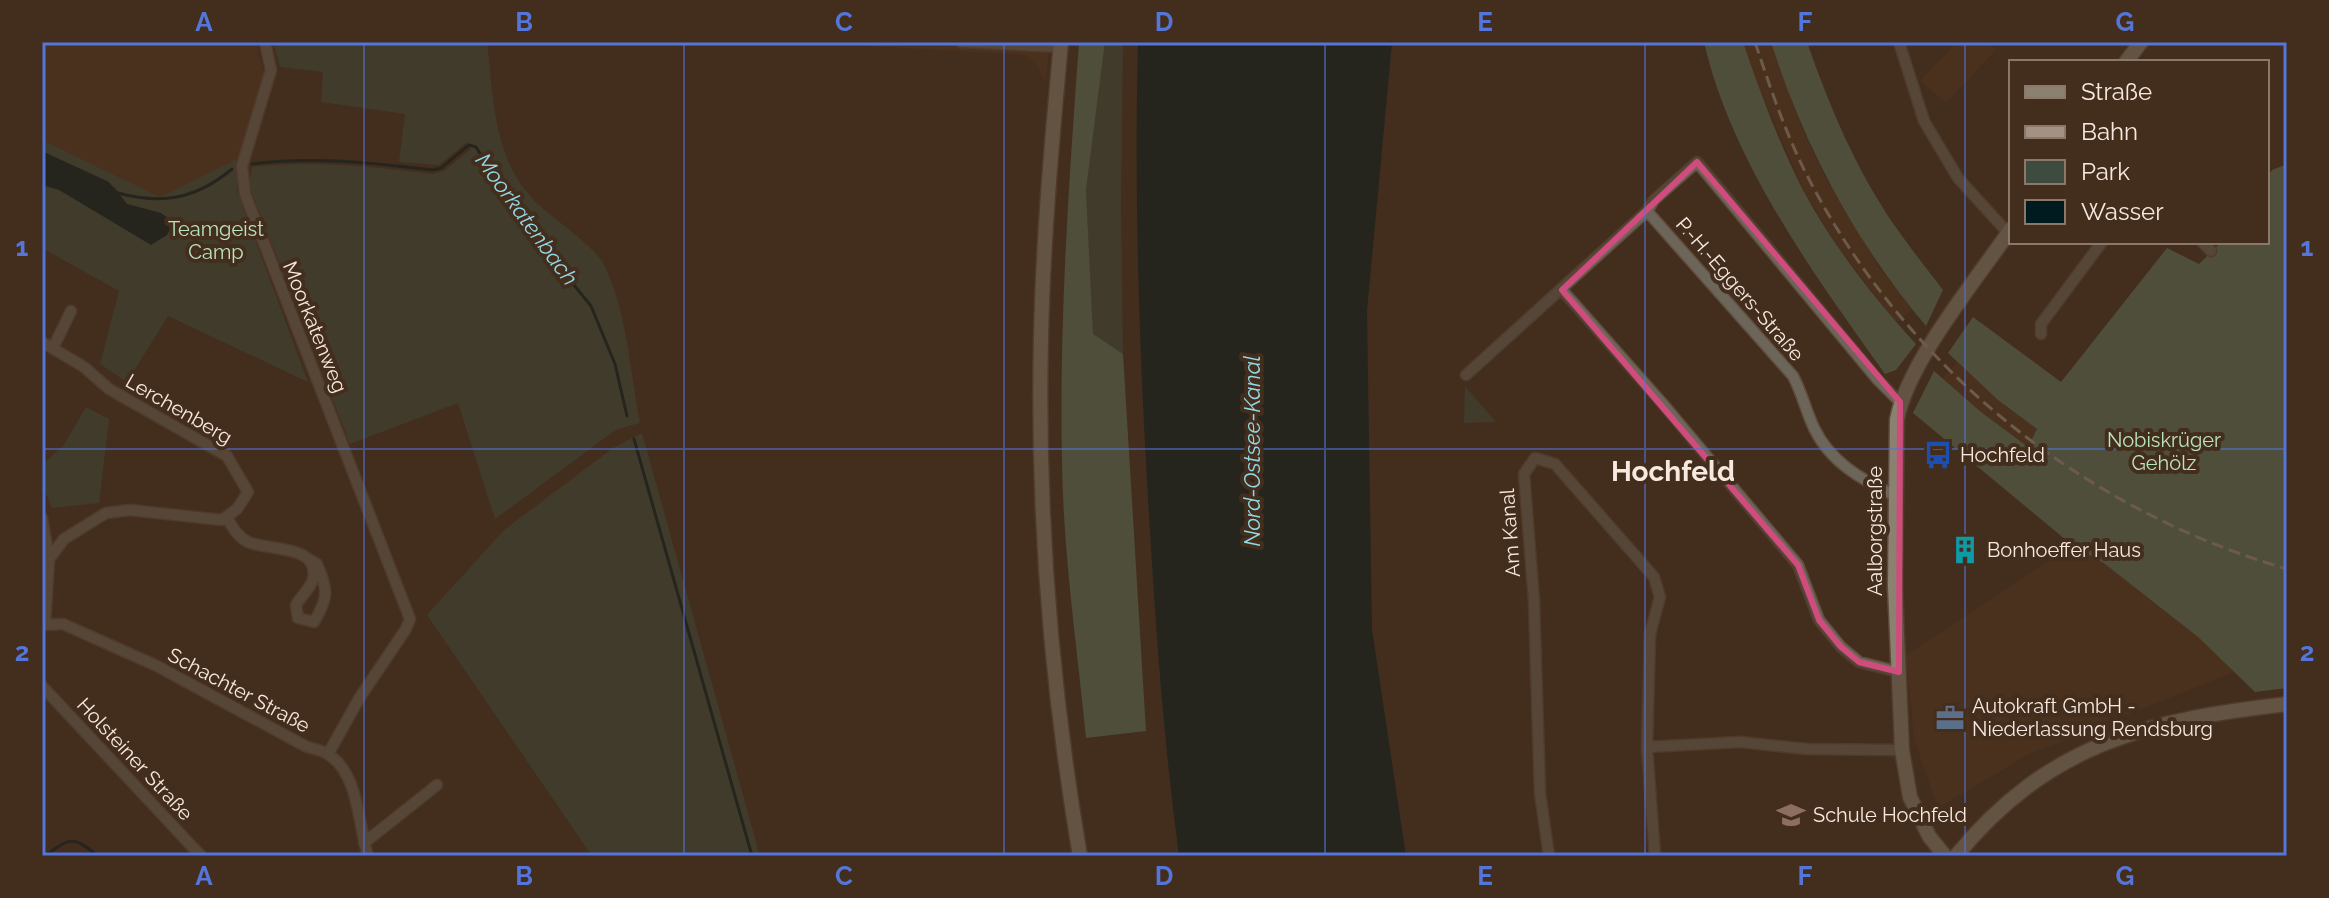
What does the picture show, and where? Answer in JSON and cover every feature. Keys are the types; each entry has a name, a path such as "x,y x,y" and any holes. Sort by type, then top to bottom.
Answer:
{"main road":[{"path":"2128,60 2141,42"},
{"path":"1061,44 1042,305 1042,483 1054,651 1080,856"},
{"name":"Aalborgstraße","path":"1945,856 1929,836 1910,797 1902,750 1894,495 1897,420 1900,402 1942,328 2009,232"},
{"path":"1956,856 1983,824 2025,789 2073,756 2096,745 2168,723 2287,704"}],"street":[{"name":"Moorkatenweg","path":"265,42 271,70 242,166 245,194 410,619 328,754"},
{"path":"961,42 1061,44"},
{"path":"1899,42 1924,121 1958,178 2009,230"},
{"path":"1466,375 1562,290 1697,162 1878,380 1900,402"},
{"name":"P.-H.-Eggers-Straße","path":"1647,211 1793,376 1814,429 1826,447 1862,480 1894,495"},
{"path":"2041,334 2041,324 2101,244"},
{"path":"2204,244 2211,251"},
{"path":"1562,290 1798,565 1819,620 1841,647 1859,662 1899,672"},
{"path":"53,348 71,311"},
{"name":"Lerchenberg","path":"42,342 84,367 109,389 227,456 248,492 227,518"},
{"name":"Am Kanal","path":"1549,856 1540,793 1534,601 1524,474 1535,458 1555,464 1654,577 1660,597 1650,634 1647,747 1655,856"},
{"path":"49,559 64,539 106,513 130,510 222,520 227,518 235,532 249,542 300,553 317,564 327,590 324,605 314,622 298,618 296,605 312,583 314,571 310,560"},
{"path":"42,518 49,559 43,624"},
{"name":"Schachter Straße","path":"43,624 63,624 157,666 305,746 328,754 340,764 347,778 368,856"},
{"name":"Holsteiner Straße","path":"42,686 201,856"},
{"path":"1647,747 1740,742 1807,749 1902,750"},
{"path":"364,843 437,785"}],"highlighted area":[{"path":"1697,162 1900,402 1899,672 1859,662 1841,647 1819,620 1798,565 1562,290 1692,164"}],"shaded area":[{"path":"42,42 256,42 264,73 263,83 239,158 160,197 42,140"},
{"path":"797,42 1050,42 1045,83 1037,65 1025,55"},
{"path":"1743,42 1771,42 1801,126 1824,175 1879,267 1912,310 1896,323 1838,247 1804,191 1760,90"},
{"path":"1957,42 1987,42 1996,50 1946,103 1920,81"},
{"path":"1957,362 1998,400 2037,429 2051,465 1942,379"},
{"path":"2072,545 2105,564 2198,637 2234,672 2029,754 1938,808 1914,739 1906,655"}],"green space":[{"path":"273,42 487,42 498,130 513,171 540,206 598,256 611,280 627,341 640,423 618,429 495,519 458,403 350,444 252,193 249,182 252,167 320,164 433,174 444,171 471,149 467,142 439,165 399,162 405,114 321,102 323,72 280,67"},
{"path":"1079,42 1105,42 1086,190 1093,334 1123,354 1146,731 1086,738 1065,530 1061,408 1066,251"},
{"path":"1105,42 1123,42 1123,354 1093,335 1086,190"},
{"path":"1704,42 1743,42 1778,136 1815,211 1855,271 1916,344 1896,370 1885,374 1778,216 1734,130"},
{"path":"1771,42 1807,42 1834,113 1868,182 1901,234 1943,290 1926,326 1876,261 1834,192 1799,118"},
{"name":"Teamgeist Camp","path":"42,140 160,197 239,158 237,191 308,382 168,316 127,382 100,364 119,291 42,248 42,185 161,213 127,204 116,188 42,151"},
{"name":"Nobiskrüger Gehölz","path":"2287,164 2287,688 2255,692 2198,637 2105,564 2072,545 1913,413 1934,371 2028,447 2037,429 1998,400 1948,353 1973,317 2061,382 2167,248 2199,264 2219,244 2269,244 2269,174"},
{"path":"1465,386 1496,422 1464,423"},
{"path":"86,407 109,419 99,503 52,508 42,485 42,465 63,446"},
{"path":"642,433 760,856 592,856 427,615 504,530 613,448"}],"water":[{"name":"Nord-Ostsee-Kanal","path":"1138,42 1392,42 1367,311 1372,629 1406,856 1179,856 1160,677 1145,441 1137,213"},
{"path":"42,151 109,182 127,204 161,213 168,218 171,227 167,235 151,245 59,190 42,185"}],"waterway":[{"name":"Moorkatenbach","path":"252,164 320,161 433,170 441,168 469,145 476,147 503,191 561,259 574,285 591,306 615,364 627,416"},
{"name":"Moorkatenbach","path":"118,193 149,199 178,197 205,187 232,169"},
{"name":"Moorkatenbach","path":"634,439 752,856"},
{"path":"45,856 72,841 98,856"}],"railway":[{"path":"1755,42 1794,149 1851,251 1898,314 1951,372 2010,424 2073,470 2141,510 2212,543 2287,569"}],"place":[{"name":"Hochfeld","path":"1938,455"},
{"name":"Bonhoeffer Haus","path":"1965,550"},
{"name":"Autokraft GmbH - Niederlassung Rendsburg","path":"1950,718"},
{"name":"Schule Hochfeld","path":"1791,815"}],"district":[{"name":"Hochfeld","path":"1673,471"}]}
